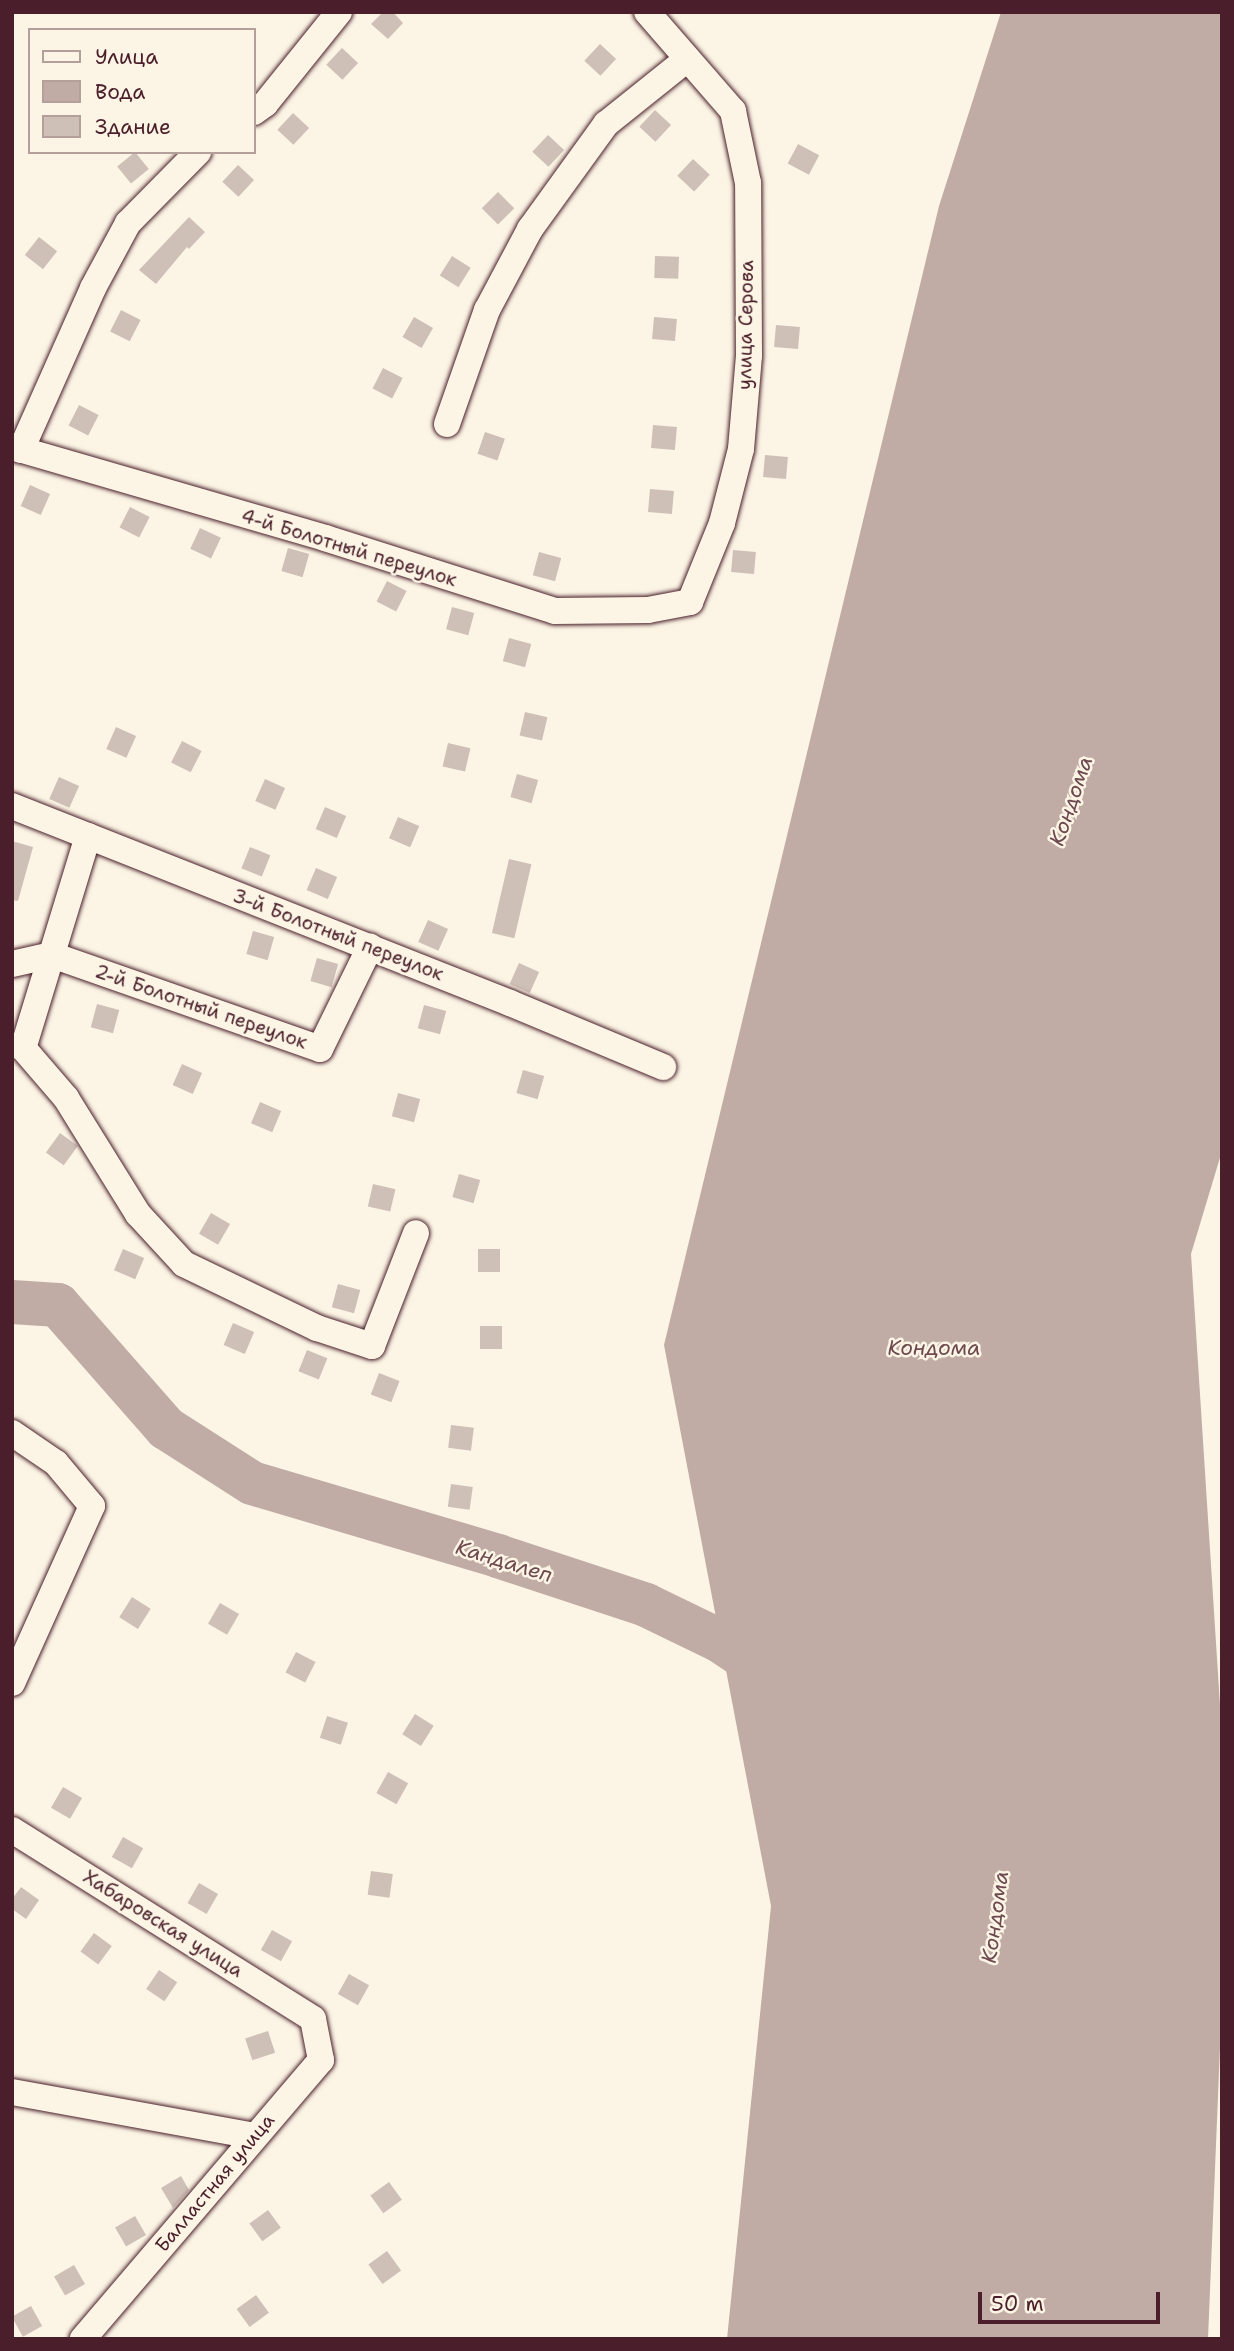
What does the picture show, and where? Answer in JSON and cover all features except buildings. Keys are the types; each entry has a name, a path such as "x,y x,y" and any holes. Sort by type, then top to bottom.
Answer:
{"street":[{"path":"256,111 265,104 339,12"},
{"name":"улица Серова","path":"647,12 733,111 748,183 749,355 741,449 722,523 691,602"},
{"path":"447,424 488,310 530,229 606,124 687,59"},
{"path":"17,448 93,288 128,223 196,154"},
{"name":"4-й Болотный переулок","path":"17,448 326,538 555,611 648,610 691,602"},
{"name":"3-й Болотный переулок","path":"12,806 370,947 663,1067"},
{"path":"88,836 23,1048 66,1098 138,1214 184,1264 317,1328 372,1346 416,1233"},
{"name":"2-й Болотный переулок","path":"52,955 320,1049 370,947"},
{"path":"12,964 52,955"},
{"path":"12,1433 56,1463 92,1506 12,1683"},
{"name":"Хабаровская улица","path":"12,1830 313,2019"},
{"name":"Балластная улица","path":"83,2339 321,2060 313,2019"},
{"path":"12,2092 255,2136"}],"water":[{"name":"Кондома","path":"1001,12 1222,12 1222,1151 1191,1254 1222,1736 1222,1999 1208,2339 727,2339 771,1906 664,1345 939,206"}],"waterway":[{"name":"Кандалеп","path":"12,1302 58,1305 166,1428 252,1483 498,1556 646,1605 720,1641 770,1674"}]}
